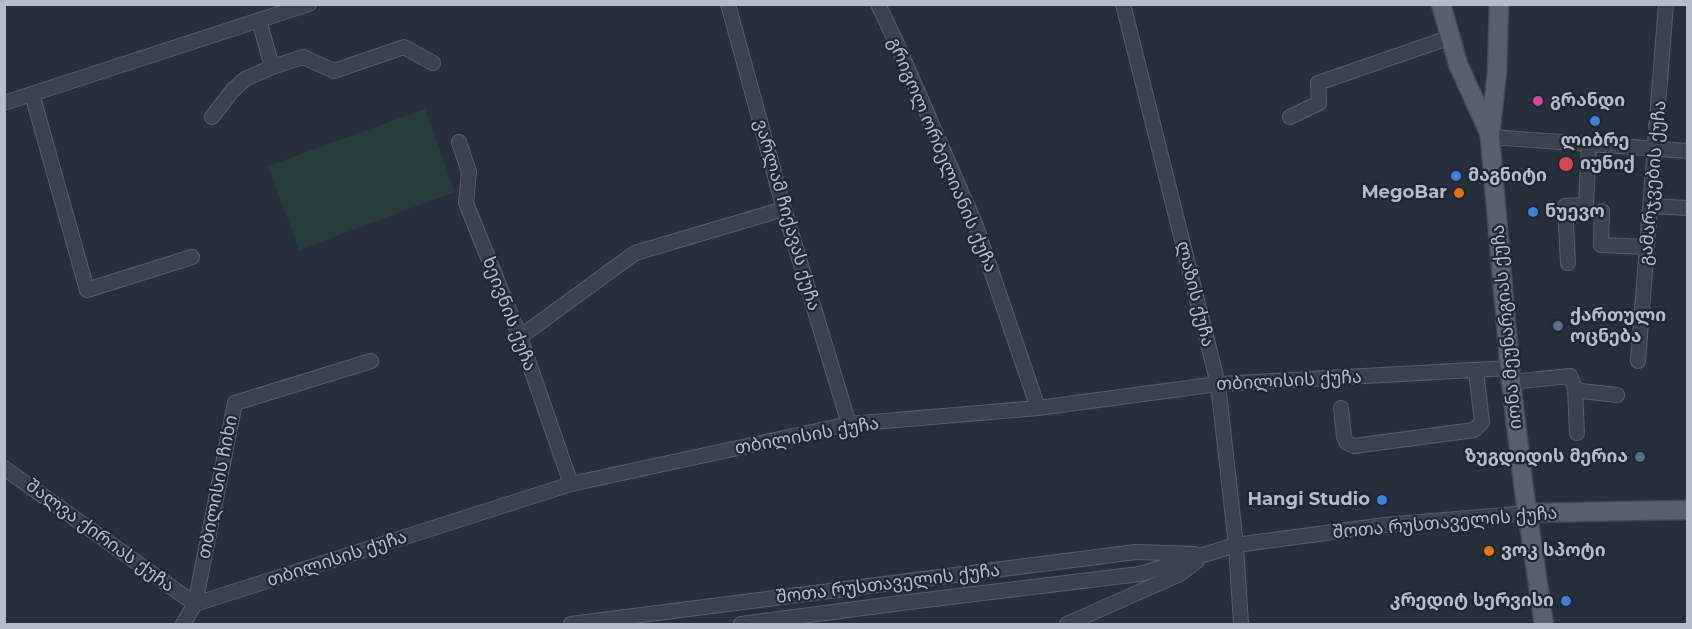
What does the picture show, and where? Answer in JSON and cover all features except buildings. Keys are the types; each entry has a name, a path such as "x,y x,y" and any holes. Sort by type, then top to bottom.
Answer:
{"main road":[{"path":"1441,4 1458,64 1490,136"},
{"path":"1490,136 1497,71 1499,4"},
{"name":"იონა მეუნარგიას ქუჩა","path":"1490,136 1511,375 1544,624"},
{"name":"შოთა რუსთაველის ქუჩა","path":"1528,513 1688,510"}],"street":[{"path":"4,103 309,4"},
{"name":"ვარლამ ჩიქავას ქუჩა","path":"728,4 784,209 849,424"},
{"name":"გრიგოლ ორბელიანის ქუჩა","path":"878,4 976,226 1038,408"},
{"name":"ლაზის ქუჩა","path":"1123,4 1218,384 1236,545 1241,624"},
{"name":"გამარჯვების ქუჩა","path":"1638,361 1666,4"},
{"path":"259,20 272,67"},
{"path":"1290,117 1319,103 1318,83 1450,38"},
{"path":"212,117 232,91 245,79 303,57 334,71 404,47 433,63"},
{"path":"32,94 87,290 192,257"},
{"path":"1490,136 1688,152"},
{"name":"ხეივნის ქუჩა","path":"459,142 469,172 466,203 520,337 571,484"},
{"path":"1568,263 1565,206 1587,205 1589,145"},
{"path":"1651,206 1688,208"},
{"path":"520,337 635,253 784,209"},
{"path":"1602,211 1601,245 1647,247"},
{"name":"თბილისის ჩიხი","path":"195,604 235,403 371,361"},
{"path":"1341,408 1344,437 1347,443 1354,446 1474,430 1482,422 1476,371"},
{"name":"თბილისის ქუჩა","path":"195,604 571,484 849,424 1038,408 1218,384 1476,371 1511,375 1570,376 1575,388"},
{"path":"1577,433 1575,388 1591,393 1617,395"},
{"name":"შალვა ქირიას ქუჩა","path":"4,468 195,604"},
{"name":"შოთა რუსთაველის ქუჩა","path":"741,624 1140,574 1236,545 1385,525 1528,513"},
{"name":"შოთა რუსთაველის ქუჩა","path":"571,624 1136,552 1206,555"},
{"path":"1067,624 1180,574 1206,555"},
{"path":"183,624 195,604"}],"green space":[{"path":"425,109 455,192 299,250 268,166"}],"place":[{"name":"გრანდი","path":"1538,101"},
{"name":"ლიბრე","path":"1595,121"},
{"name":"იუნიქ","path":"1566,164"},
{"name":"მაგნიტი","path":"1456,176"},
{"name":"MegoBar","path":"1459,193"},
{"name":"ნუევო","path":"1533,212"},
{"name":"ქართული ოცნება","path":"1558,326"},
{"name":"ზუგდიდის მერია","path":"1640,457"},
{"name":"Hangi Studio","path":"1382,500"},
{"name":"ვოკ სპოტი","path":"1489,551"},
{"name":"კრედიტ სერვისი","path":"1566,601"}]}
